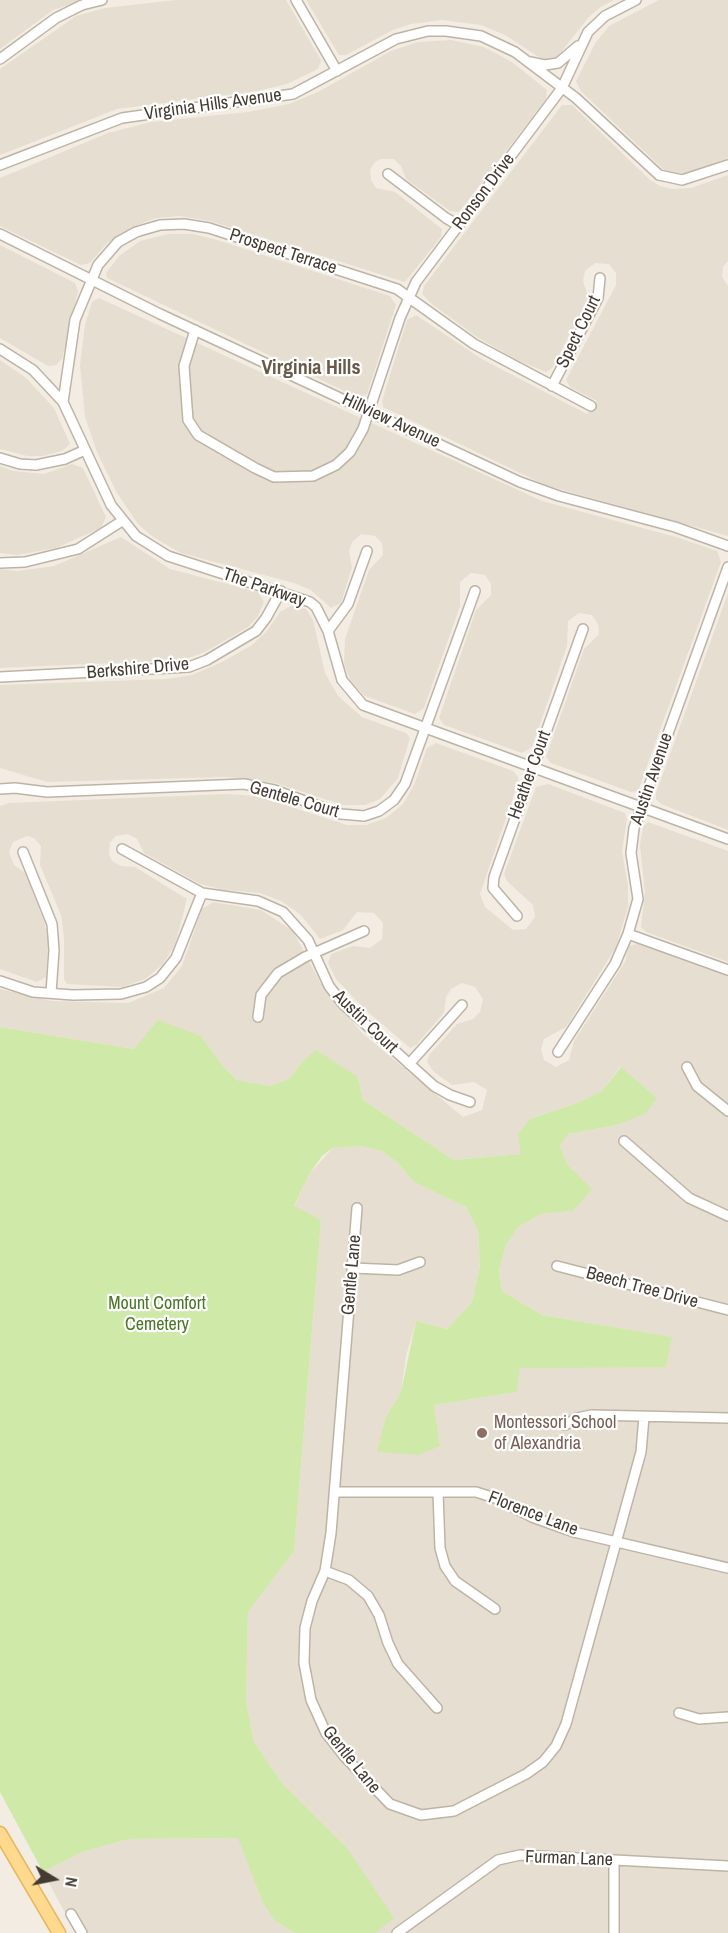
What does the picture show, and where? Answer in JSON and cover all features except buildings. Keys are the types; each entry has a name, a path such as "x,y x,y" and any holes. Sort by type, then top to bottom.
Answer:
{"main road":[{"path":"0,1833 59,1933"}],"street":[{"path":"0,59 66,13 102,0"},
{"path":"296,0 337,71"},
{"name":"Ronson Drive","path":"195,330 184,366 190,424 202,438 262,472 294,478 313,476 344,458 356,444 370,411 409,296 416,282 562,88 582,42 600,20 636,0"},
{"name":"Virginia Hills Avenue","path":"0,165 122,118 279,97 305,89 383,45 428,31 464,32 505,46 562,88 659,175 682,180 728,165"},
{"path":"526,60 545,65 558,63 582,42"},
{"path":"388,174 459,225"},
{"name":"Prospect Terrace","path":"63,402 75,320 91,279 104,255 124,238 152,227 184,224 210,228 386,285 409,296 474,344 591,406"},
{"name":"Hillview Avenue","path":"0,234 195,330 542,491 675,527 728,546"},
{"name":"Spect Court","path":"552,386 598,298 600,278"},
{"name":"The Parkway","path":"0,349 33,370 63,402 111,505 122,521 143,541 168,556 302,597 316,606 328,631 340,675 357,700 373,711 728,839"},
{"path":"0,458 20,464 36,465 56,462 85,450"},
{"path":"0,563 26,562 78,549 122,521"},
{"path":"328,631 348,604 367,551"},
{"name":"Austin Avenue","path":"558,1052 615,964 628,934 638,893 632,860 632,837 728,567"},
{"name":"Berkshire Drive","path":"0,677 189,667 207,660 256,631 266,618 280,591"},
{"name":"Gentele Court","path":"0,789 15,788 47,792 244,784 274,790 341,814 364,816 384,808 399,794 475,591"},
{"name":"Heather Court","path":"517,916 493,888 494,877 583,628"},
{"name":"Austin Court","path":"122,849 202,893 258,901 279,910 296,924 313,952 329,986 343,1004 442,1091 470,1102"},
{"path":"23,852 52,924 54,950 51,993"},
{"path":"0,981 25,990 51,993 121,994 153,982 176,958 202,893"},
{"path":"258,1017 261,995 272,979 285,967 313,952 364,931"},
{"path":"628,934 728,970"},
{"path":"409,1064 462,1005"},
{"path":"687,1067 697,1086 728,1111"},
{"path":"624,1141 690,1198 728,1216"},
{"name":"Gentle Lane","path":"357,1209 335,1492 325,1571 309,1611 303,1646 306,1681 317,1716 338,1749 384,1799 408,1812 436,1815 459,1809 526,1774 543,1762 556,1746 566,1724 641,1452 644,1417"},
{"path":"353,1268 398,1270 420,1262"},
{"name":"Beech Tree Drive","path":"557,1266 728,1310"},
{"path":"565,1425 582,1416 728,1418"},
{"name":"Florence Lane","path":"335,1492 438,1492 486,1495 554,1526 728,1568"},
{"path":"438,1492 440,1548 445,1566 455,1581 495,1609"},
{"path":"325,1571 349,1580 368,1596 379,1615 398,1664 437,1708"},
{"path":"679,1713 699,1719 728,1717"},
{"name":"Furman Lane","path":"397,1933 498,1860 520,1856 728,1866"},
{"path":"614,1860 614,1933"},
{"path":"71,1914 82,1933"}],"shaded area":[{"path":"0,0 83,0 53,10 0,49"},
{"path":"176,0 286,0 321,60 318,69 287,84 257,91 117,109 0,155 0,69 76,16 105,8"},
{"path":"306,0 614,0 599,8 588,18 554,61 545,61 505,35 481,25 442,20 411,24 393,30 346,55 339,55"},
{"path":"659,0 728,0 728,158 689,173 674,174 663,169 581,91 576,81 596,42 609,26"},
{"path":"451,40 484,47 512,62 547,90 546,99 459,212 450,211 406,179 401,166 394,159 380,159 374,163 370,170 371,180 376,188 395,192 442,229 441,237 405,282 210,221 180,216 156,218 132,227 107,243 90,263 81,265 0,226 0,178 108,133 151,122 248,112 289,104 318,92 391,51 418,42"},
{"path":"562,105 572,105 649,179 660,186 672,189 691,188 728,175 728,261 723,267 722,277 728,286 728,536 545,485 383,407 382,401 407,320 416,315 480,358 587,414 597,401 570,387 566,380 616,285 616,273 609,264 595,263 585,271 583,281 589,299 552,368 546,372 517,360 477,337 433,305 422,294 424,286"},
{"path":"168,234 193,234 214,239 390,296 396,305 367,394 359,398 107,278 106,273 119,256 140,241"},
{"path":"0,245 75,283 78,291 62,359 56,365 48,366 0,338"},
{"path":"99,298 542,501 676,537 717,551 721,562 638,791 631,792 551,763 546,757 584,649 599,634 598,624 592,615 579,613 568,621 567,646 532,747 522,753 444,725 439,718 476,610 491,595 491,584 485,575 471,573 460,582 460,606 424,708 415,714 365,696 351,682 344,664 345,639 369,570 383,555 382,543 375,536 361,534 352,542 349,551 352,567 341,603 331,608 311,590 294,583 181,553 153,537 138,524 117,493 97,452 85,417 80,365 85,325 92,302"},
{"path":"0,360 26,378 54,408 70,444 62,451 43,456 27,456 0,449"},
{"path":"72,464 83,468 106,517 101,528 56,548 17,555 0,553 0,466 13,471 44,474"},
{"path":"121,537 170,569 258,592 264,602 258,616 248,627 203,653 182,660 0,668 0,569 17,571 54,566"},
{"path":"728,593 728,830 661,804 656,799 656,793"},
{"path":"291,606 306,609 313,620 325,673 338,696 362,717 406,733 410,738 398,778 380,799 365,805 343,805 275,783 228,777 47,782 0,768 0,685 166,679 192,675 252,645 267,631 280,612"},
{"path":"436,743 513,771 518,777 518,783 480,894 485,907 513,930 526,929 535,917 533,905 507,881 504,874 536,787 548,784 625,813 627,819 622,851 628,886 628,907 616,947 566,1027 544,1039 541,1049 544,1060 556,1067 569,1060 574,1041 625,962 629,946 641,943 728,976 728,1933 350,1933 347,1848 282,1783 254,1742 246,1701 248,1612 294,1551 321,1220 294,1207 310,1173 333,1148 360,1146 382,1151 398,1163 414,1182 466,1207 478,1230 480,1266 472,1302 447,1329 416,1321 406,1356 401,1392 386,1417 440,1446 434,1405 517,1392 520,1368 560,1366 671,1337 542,1315 502,1291 499,1268 506,1245 518,1227 541,1214 573,1211 591,1189 567,1164 560,1146 568,1134 617,1125 645,1114 656,1097 620,1067 602,1091 577,1103 530,1119 522,1154 454,1160 363,1100 358,1077 301,1063 289,1079 270,1086 237,1080 223,1066 201,1036 134,1049 0,1027 0,989 52,1001 128,1003 164,988 182,966 202,909 213,902 261,910 293,931 320,982 362,1033 463,1117 482,1110 487,1090 474,1082 452,1085 434,1072 427,1062 429,1055 457,1024 473,1019 480,1012 483,999 475,987 462,983 451,989 446,997 444,1013 416,1045 410,1048 362,1007 336,979 328,963 331,954 353,946 370,948 382,939 383,923 374,913 357,912 343,930 320,939 300,914 281,901 260,893 225,890 200,884 144,853 137,839 128,834 116,836 110,842 109,854 112,861 121,866 135,867 187,899 175,945 162,965 145,979 122,987 67,984 64,979 64,938 61,915 40,865 41,846 34,838 27,836 13,842 9,852 14,865 25,873 45,924 48,944 46,977 37,982 0,969 0,806 9,803 227,794 257,796 347,825 366,825 386,818 403,804 414,785 427,748"},
{"path":"648,822 728,851 728,962 646,932 641,927 645,893 640,845 643,827"},
{"path":"239,1838 263,1903 275,1921 295,1933 76,1933 43,1872 82,1852 129,1839"}],"green space":[{"name":"Mount Comfort Cemetery","path":"158,1020 201,1036 223,1066 237,1080 270,1086 289,1079 301,1063 316,1050 358,1077 363,1100 454,1160 521,1154 518,1134 530,1119 577,1103 602,1091 621,1067 657,1098 645,1114 617,1125 568,1134 560,1146 567,1164 592,1189 573,1211 541,1214 518,1227 506,1245 499,1269 502,1291 542,1315 672,1337 666,1367 520,1368 517,1392 434,1405 440,1446 419,1455 377,1452 386,1417 401,1392 416,1321 447,1329 472,1302 480,1266 478,1230 466,1207 414,1182 398,1163 382,1151 360,1146 333,1148 322,1156 310,1173 294,1206 321,1220 294,1551 248,1612 246,1701 254,1742 282,1783 347,1848 394,1918 375,1933 295,1933 275,1921 263,1903 238,1838 129,1839 82,1852 43,1872 0,1792 0,1027 134,1049"}],"place":[{"name":"Montessori School of Alexandria","path":"482,1433"}],"district":[{"name":"Virginia Hills","path":"311,369"}]}
